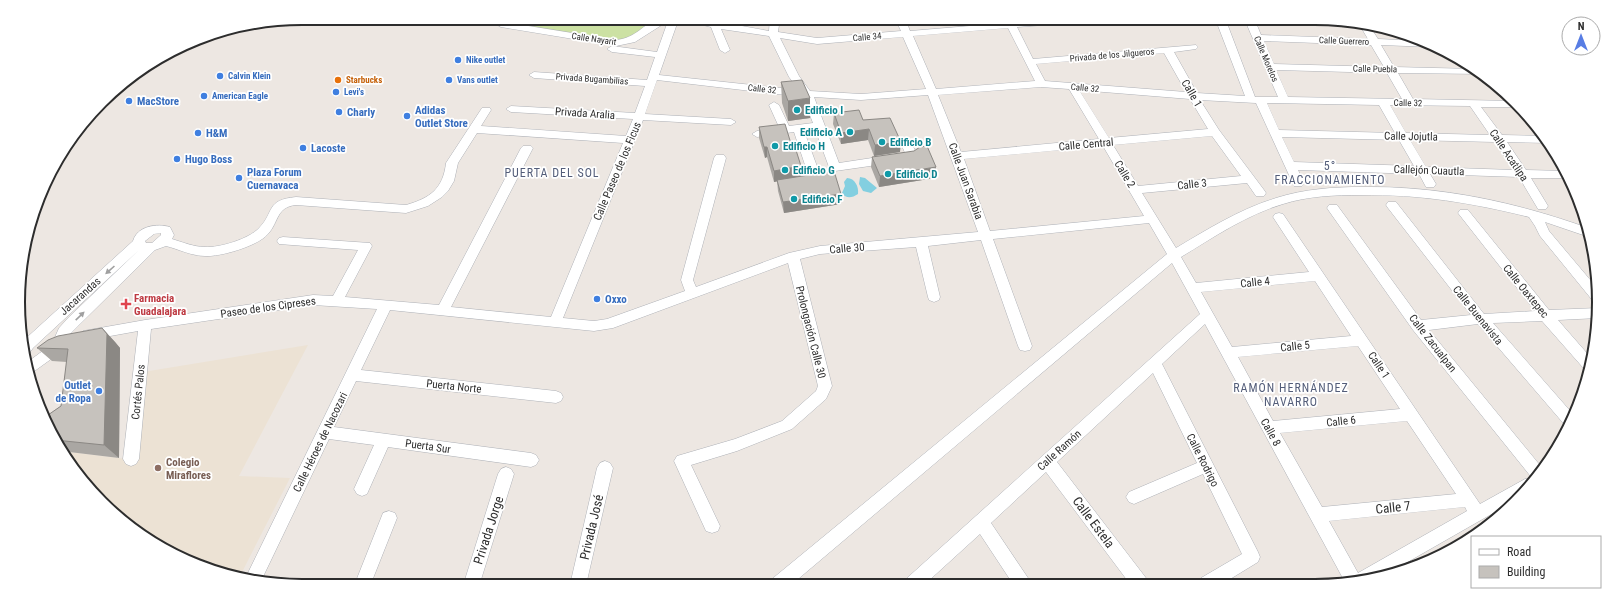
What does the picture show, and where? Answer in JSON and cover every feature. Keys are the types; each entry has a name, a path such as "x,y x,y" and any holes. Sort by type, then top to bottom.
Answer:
{"street":[{"name":"Calle Nayarit","path":"507,25 616,43 633,41 655,25"},
{"name":"Calle Paseo de los Ficus","path":"554,322 639,117 672,25"},
{"path":"715,25 725,50"},
{"name":"Calle 34","path":"715,25 816,41 1023,25"},
{"path":"774,25 773,34 794,77 807,94 835,166 912,156 906,141"},
{"name":"Calle Juan Sarabia","path":"903,25 932,92 957,156 1025,346"},
{"path":"1223,25 1256,99 1275,133 1298,183"},
{"name":"Calle Morelos","path":"1252,25 1284,100"},
{"path":"1012,26 1041,84"},
{"path":"1367,30 1410,103"},
{"name":"Calle Guerrero","path":"1257,38 1414,43"},
{"path":"557,42 661,55"},
{"name":"Privada de los Jilgueros","path":"1031,62 1193,47"},
{"name":"Calle 1","path":"1168,50 1215,132 1260,193"},
{"name":"Calle Puebla","path":"1270,67 1469,72"},
{"name":"Privada Bugambilias","path":"534,75 652,80"},
{"name":"Calle 32","path":"652,80 807,94 861,97 1041,84 1073,88 1256,99 1509,104"},
{"name":"Calle 2","path":"1073,88 1152,219"},
{"path":"1383,102 1430,184"},
{"name":"Calle Acatlipa","path":"1474,104 1523,174 1542,206"},
{"path":"774,105 786,130"},
{"name":"Privada Aralia","path":"511,109 730,122"},
{"path":"164,241 203,252 218,251 255,238 264,231 277,208 285,202 296,201 406,209 421,206 433,200 442,192 452,173 452,163 486,110"},
{"path":"757,134 819,125"},
{"path":"798,128 821,179 801,182"},
{"path":"474,129 629,140"},
{"name":"Calle Central","path":"957,156 1215,132"},
{"name":"Calle Jojutla","path":"1275,133 1539,140"},
{"path":"443,310 526,148"},
{"path":"693,294 687,280 720,158"},
{"name":"Callejón Cuautla","path":"1290,166 1561,175"},
{"name":"Calle 3","path":"1135,190 1250,179"},
{"path":"785,579 1174,255 1234,220 1270,204 1321,192 1383,190 1441,194 1474,199 1555,221 1583,231"},
{"name":"Calle Buenavista","path":"1392,205 1481,319 1567,417"},
{"name":"Calle Zacualpan","path":"1333,208 1418,326 1535,471"},
{"name":"Calle Oaxtepec","path":"1464,213 1546,316 1586,361"},
{"name":"Calle 1","path":"1279,217 1317,276 1362,340 1478,514"},
{"name":"Calle 30","path":"554,322 594,326 608,324 793,256 820,250 921,242 1152,219"},
{"name":"Calle 8","path":"1152,219 1174,255 1352,577"},
{"path":"1537,220 1544,233 1591,290"},
{"name":"Jacarandas","path":"28,344 139,243 144,234 159,229 166,230 168,233 164,241 151,247 74,321 64,332 57,347"},
{"path":"282,241 366,246 337,300"},
{"path":"921,242 934,297"},
{"path":"139,243 143,247 151,247"},
{"name":"Prolongación Calle 30","path":"712,526 682,461 738,445 787,425 821,395 825,386 793,256"},
{"name":"Calle 4","path":"1192,288 1317,276"},
{"name":"Paseo de los Cipreses","path":"32,366 57,347 76,338 92,334 313,300 337,300 554,322"},
{"name":"Calle Héroes de Nacozari","path":"255,575 386,305"},
{"path":"1418,326 1481,319 1591,313"},
{"name":"Calle Ramón","path":"919,579 1207,315"},
{"name":"Cortés Palos","path":"131,459 145,325"},
{"name":"Calle 5","path":"1228,353 1362,340"},
{"name":"Calle Rodrigo","path":"1155,363 1252,557 1215,579"},
{"name":"Puerta Norte","path":"352,375 556,397"},
{"name":"Calle 6","path":"1270,428 1412,414"},
{"name":"Puerta Sur","path":"325,432 531,460"},
{"path":"362,489 384,440"},
{"name":"Calle Estela","path":"1047,461 1136,579"},
{"path":"1134,497 1206,466"},
{"name":"Privada José","path":"579,579 605,468"},
{"name":"Privada Jorge","path":"473,579 506,474"},
{"path":"1373,573 1517,492"},
{"name":"Calle 7","path":"1317,514 1468,500"},
{"path":"365,579 389,518"},
{"path":"981,522 1019,579"}],"shaded area":[{"name":"Colegio Miraflores","path":"308,345 239,476 290,478 242,573 196,558 163,542 133,522 94,485 82,471 70,452 135,460 143,372"}],"green space":[{"path":"514,25 650,25 637,34 616,42"}],"water":[{"path":"860,177 865,178 877,188 871,193 863,191 859,184"},
{"path":"847,178 850,178 856,183 858,189 858,194 851,197 847,197 842,193 845,186 844,182"}],"building":[{"path":"802,80 810,98 788,101 781,82"},
{"path":"859,110 863,120 890,118 901,142 875,145 869,129 841,133 834,113"},
{"path":"785,124 792,147 795,147 801,166 774,171 767,147 764,147 759,127"},
{"path":"927,146 936,167 880,176 872,157 914,151 920,147"},
{"path":"834,171 841,194 783,202 777,180"},
{"path":"102,328 107,334 104,445 62,441 49,414 61,406 68,349 37,348 48,340 58,336"}],"place":[{"name":"Nike outlet","path":"458,60"},
{"name":"Calvin Klein","path":"220,76"},
{"name":"Starbucks","path":"338,80"},
{"name":"Vans outlet","path":"449,80"},
{"name":"Levi's","path":"336,92"},
{"name":"American Eagle","path":"204,96"},
{"name":"MacStore","path":"129,101"},
{"name":"Edificio I","path":"797,110"},
{"name":"Charly","path":"339,112"},
{"name":"Adidas Outlet Store","path":"407,116"},
{"name":"Edificio A","path":"850,132"},
{"name":"H&M","path":"198,133"},
{"name":"Edificio B","path":"882,142"},
{"name":"Edificio H","path":"775,146"},
{"name":"Lacoste","path":"303,148"},
{"name":"Hugo Boss","path":"177,159"},
{"name":"Edificio G","path":"785,170"},
{"name":"Edificio D","path":"888,174"},
{"name":"Plaza Forum Cuernavaca","path":"239,178"},
{"name":"Edificio F","path":"794,199"},
{"name":"Oxxo","path":"597,299"},
{"name":"Farmacia Guadalajara","path":"126,304"},
{"name":"Outlet de Ropa","path":"99,391"},
{"name":"Colegio Miraflores","path":"158,468"}],"district":[{"name":"PUERTA DEL SOL","path":"552,173"},
{"name":"5° FRACCIONAMIENTO","path":"1330,173"},
{"name":"RAMÓN HERNÁNDEZ NAVARRO","path":"1291,395"}]}
